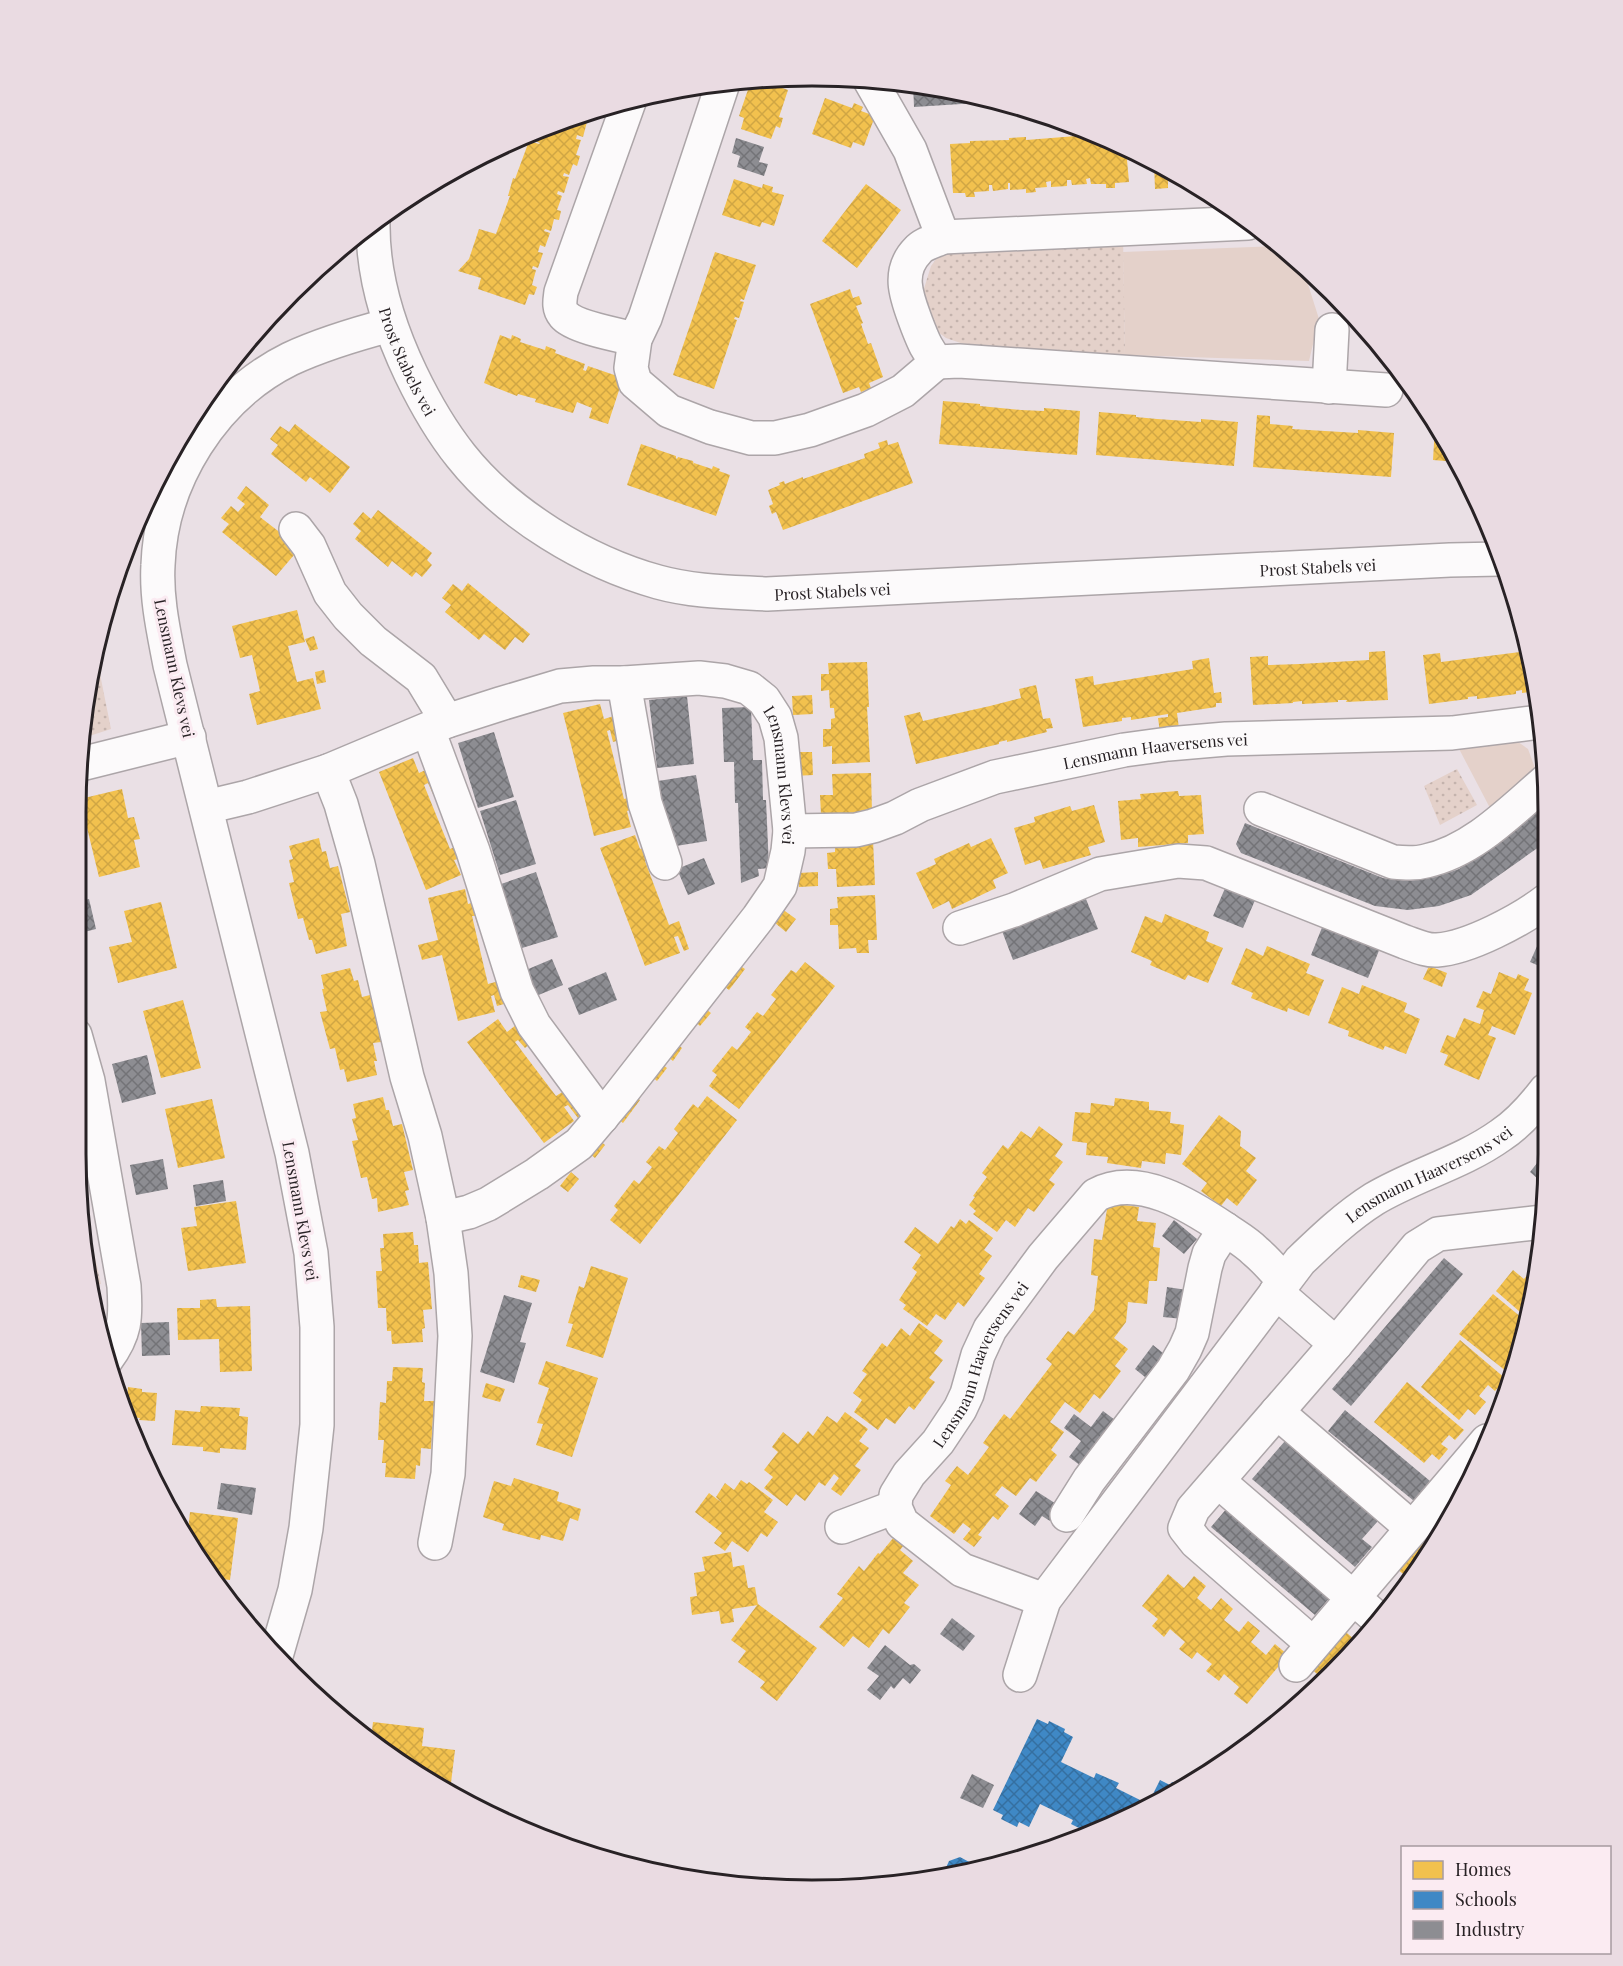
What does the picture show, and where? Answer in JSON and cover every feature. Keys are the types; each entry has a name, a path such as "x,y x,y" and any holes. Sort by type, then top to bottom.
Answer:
{"street":[{"path":"875,89 910,150 943,237"},
{"path":"720,92 645,318 635,339 631,368 635,382 669,411 710,427 752,438 775,438 810,430 866,410 903,390 937,362 971,362 1386,390"},
{"path":"626,109 561,292 560,307 564,316 584,326 635,339"},
{"path":"937,362 926,348 908,306 904,283 908,264 918,249 943,237 1236,224"},
{"name":"Prost Stabels vei","path":"374,233 377,274 390,325 408,367 440,427 462,457 512,505 557,537 610,565 659,582 691,589 767,594 1492,559"},
{"name":"Lensmann Klevs vei","path":"279,1647 295,1590 306,1528 317,1425 317,1327 311,1253 292,1153 170,665 158,595 160,540 168,502 197,443 215,420 251,384 290,360 345,338 390,325"},
{"path":"1329,387 1332,330"},
{"path":"296,529 309,546 330,593 348,616 374,641 421,678 516,991 534,1026 602,1117"},
{"name":"Lensmann Klevs vei","path":"206,807 248,797 328,771 437,726 560,686 699,678 725,681 749,688 764,700 775,717 781,738 790,831 780,886 775,894 759,918 579,1144 537,1174 488,1204 469,1212 443,1218"},
{"path":"624,683 645,803 665,863"},
{"name":"Lensmann Haaversens vei","path":"790,831 856,830 873,826 920,805 996,777 1146,747 1226,739 1533,731"},
{"path":"87,762 189,737"},
{"path":"328,771 341,804 358,864 407,1077 425,1136 443,1218 451,1273 455,1336 448,1474 435,1543"},
{"path":"1261,808 1393,862 1410,863 1454,852 1488,829 1537,788"},
{"path":"960,928 1014,910 1100,874 1178,861 1206,862 1405,942 1435,951 1465,944 1494,932 1538,907"},
{"path":"86,1074 123,1286 126,1319 117,1346 113,1351"},
{"name":"Lensmann Haaversens vei","path":"1020,1675 1044,1600 1300,1261 1336,1227 1374,1199 1501,1135 1532,1109 1538,1101"},
{"name":"Lensmann Haaversens vei","path":"895,1507 896,1495 909,1474 938,1442 960,1409 967,1394 978,1355 990,1329 1043,1257 1096,1195 1108,1189 1142,1190 1164,1194 1204,1214 1254,1250 1280,1287 1336,1344"},
{"path":"1460,1482 1443,1507 1412,1528 1305,1654 1185,1528 1193,1509 1417,1247 1438,1233 1534,1223"},
{"path":"1067,1515 1089,1480 1173,1370 1192,1333 1209,1254 1225,1229"},
{"path":"1277,1412 1412,1528"},
{"path":"1218,1481 1372,1614"},
{"path":"842,1527 895,1507 902,1523 962,1570 1044,1600"}],"shaded area":[{"path":"1123,236 1125,355 981,350 946,338 930,326 922,295 931,266 940,254 953,249"},
{"path":"1266,247 1307,282 1319,319 1309,361 1125,355 1123,252"},
{"path":"99,670 111,729 90,736"},
{"path":"1511,737 1528,749 1535,768 1490,808 1457,745"},
{"path":"1457,769 1477,805 1440,825 1424,786"},
{"path":"91,1239 101,1284 97,1284"}],"building: Homes":[{"path":"778,87 788,90 779,117 783,118 780,128 776,126 771,139 741,129 744,118 739,116 748,89"},
{"path":"825,98 852,108 854,103 863,107 861,111 875,116 864,146 853,142 851,148 812,134"},
{"path":"587,122 583,137 577,135 576,139 581,140 576,155 580,156 577,166 573,164 569,175 564,173 563,176 569,177 564,193 558,191 557,194 562,196 557,210 561,211 559,220 554,219 551,231 545,229 544,231 550,233 545,247 540,245 538,252 543,253 538,268 533,266 532,269 536,270 532,285 537,287 534,295 529,294 525,305 478,289 481,278 458,271 469,259 479,229 496,234 510,196 508,196 513,178 515,179 528,144 540,143 535,141"},
{"path":"1076,136 1089,141 1127,157 1129,182 1115,183 1115,188 1106,188 1106,184 1091,184 1090,178 1086,179 1087,184 1072,185 1071,180 1067,180 1067,186 1051,187 1051,181 1046,182 1047,187 1035,188 1036,192 1026,193 1026,189 1010,190 1010,183 1008,183 1008,189 993,191 992,185 989,185 989,191 974,192 975,197 966,197 965,193 953,193 950,144 1026,137 1026,140"},
{"path":"1154,172 1169,180 1168,188 1155,189"},
{"path":"734,179 762,188 763,184 773,187 772,192 784,195 774,226 762,222 760,227 722,215"},
{"path":"866,184 901,210 857,268 822,241"},
{"path":"715,252 756,265 744,300 740,301 744,302 739,318 734,319 737,320 714,389 673,375"},
{"path":"850,289 853,298 859,296 862,304 856,306 863,323 861,324 868,344 871,343 883,377 869,383 871,388 861,392 859,387 843,393 810,304"},
{"path":"500,335 511,339 512,335 521,339 520,342 545,350 546,346 556,350 555,353 585,364 583,370 586,371 588,366 623,378 608,424 589,418 592,408 577,402 573,413 484,383"},
{"path":"943,401 1021,410 1044,411 1044,408 1080,411 1077,455 939,444"},
{"path":"1099,412 1157,419 1238,422 1234,466 1096,455"},
{"path":"1257,415 1270,416 1270,424 1293,426 1292,429 1394,433 1391,477 1253,467"},
{"path":"295,424 350,467 330,493 310,477 306,482 271,454 278,445 270,439 280,426 289,432"},
{"path":"1434,439 1447,461 1433,460"},
{"path":"887,440 888,445 898,442 913,483 783,530 776,512 772,514 769,506 773,504 768,490 784,481 785,484 803,477 803,479 865,458 864,454 880,448 878,443"},
{"path":"641,444 676,456 677,459 678,457 693,461 694,465 694,463 712,469 713,466 730,475 716,516 627,485"},
{"path":"246,486 269,505 260,517 300,548 276,576 222,532 229,524 221,518 231,506 238,512 245,504 237,498"},
{"path":"378,510 432,553 427,560 432,565 422,577 416,572 412,577 392,561 388,567 355,539 361,531 353,524 363,512 371,519"},
{"path":"468,583 530,634 523,643 515,637 505,650 484,634 479,640 445,612 451,605 442,598 453,584 462,591"},
{"path":"297,610 305,642 288,646 297,682 313,678 321,709 257,725 249,694 260,691 252,655 240,658 232,626"},
{"path":"314,636 318,649 310,651 305,639"},
{"path":"1385,651 1388,700 1346,702 1347,700 1338,700 1338,702 1302,704 1302,701 1253,705 1250,657 1268,656 1268,665 1300,664 1369,660 1369,652"},
{"path":"1520,652 1527,692 1522,693 1522,690 1516,691 1516,694 1477,699 1477,696 1468,697 1468,699 1429,704 1423,655 1440,653 1441,662"},
{"path":"1209,658 1214,693 1221,692 1222,703 1216,703 1216,707 1177,713 1179,729 1160,732 1158,718 1168,717 1168,714 1131,720 1131,717 1122,718 1122,721 1083,727 1075,679 1093,676 1094,685 1193,669 1192,661"},
{"path":"867,662 870,762 832,764 832,746 823,747 823,729 831,729 831,719 835,718 834,708 830,708 829,690 821,691 821,674 829,674 828,663"},
{"path":"324,670 326,682 317,684 315,672"},
{"path":"1036,685 1043,719 1050,718 1053,728 1046,729 1047,732 916,764 904,716 920,712 923,721 990,706 1021,698 1019,689"},
{"path":"812,695 813,714 793,715 792,696"},
{"path":"600,704 604,719 614,716 620,740 613,742 610,730 607,731 624,799 634,796 640,819 633,821 630,810 627,811 631,827 594,836 563,713"},
{"path":"793,752 812,752 813,775 794,776"},
{"path":"413,758 419,773 430,768 439,791 433,794 428,783 424,785 450,849 460,845 458,859 454,860 461,875 426,890 379,772"},
{"path":"871,773 872,812 821,814 820,795 833,795 832,774"},
{"path":"122,789 128,818 134,817 140,839 134,840 140,867 99,877 86,824 86,797"},
{"path":"1178,791 1179,796 1201,795 1204,834 1188,835 1188,843 1138,847 1138,838 1121,840 1118,801 1141,799 1140,794"},
{"path":"1094,805 1105,842 1088,847 1091,855 1043,869 1040,860 1025,865 1014,828 1035,822 1034,817 1070,806 1072,811"},
{"path":"635,835 640,849 650,845 649,859 645,861 669,925 679,921 689,949 684,951 678,936 674,937 680,953 645,966 600,848"},
{"path":"319,838 322,852 326,851 330,868 338,866 350,912 341,914 347,946 316,954 312,940 309,940 303,918 298,919 289,883 294,882 289,860 293,859 289,846"},
{"path":"991,838 1008,873 993,880 996,888 952,909 949,901 933,909 916,873 936,864 934,859 969,843 971,847"},
{"path":"873,840 875,885 837,887 836,869 828,869 827,853 835,852 835,842"},
{"path":"818,872 818,886 799,887 798,873"},
{"path":"465,889 468,904 479,901 485,925 478,926 475,916 472,916 488,984 499,981 504,1004 497,1006 494,995 491,996 495,1012 458,1021 442,955 422,960 418,945 438,940 428,898"},
{"path":"875,895 877,940 868,940 869,953 857,953 856,948 839,949 838,925 830,925 830,909 838,908 837,897"},
{"path":"161,902 177,968 118,983 109,947 132,942 124,911"},
{"path":"778,906 796,919 786,932 769,918"},
{"path":"1165,914 1209,932 1206,941 1223,948 1208,983 1188,975 1185,980 1150,965 1152,961 1131,952 1145,916 1162,923"},
{"path":"1267,946 1310,964 1306,973 1324,980 1309,1016 1288,1008 1287,1012 1251,998 1253,993 1231,984 1246,948 1263,956"},
{"path":"805,962 835,986 739,1109 709,1086 717,1075 712,1071 732,1046 737,1050 751,1032 745,1027 757,1012 763,1016 776,999 771,995 791,970 796,973"},
{"path":"736,963 745,969 729,990 720,983"},
{"path":"1429,966 1447,973 1442,987 1423,979"},
{"path":"350,968 354,981 358,980 362,997 370,995 381,1042 373,1043 377,1075 347,1082 344,1069 340,1070 335,1048 330,1049 320,1012 327,1011 321,975"},
{"path":"1499,972 1516,979 1518,974 1529,979 1524,990 1532,993 1515,1035 1492,1026 1488,1035 1496,1038 1479,1080 1444,1065 1448,1055 1440,1052 1447,1035 1455,1038 1464,1018 1480,1024 1484,1010 1476,1007 1483,991 1491,994"},
{"path":"1362,985 1407,1003 1404,1012 1420,1019 1406,1054 1385,1046 1383,1050 1348,1036 1349,1031 1328,1023 1342,987 1359,994"},
{"path":"183,1000 201,1068 161,1078 143,1011"},
{"path":"702,1006 711,1013 700,1026 692,1019"},
{"path":"498,1019 507,1032 516,1025 530,1044 525,1048 518,1040 515,1042 556,1096 564,1091 583,1115 578,1118 568,1105 564,1107 574,1121 544,1143 467,1042"},
{"path":"674,1042 682,1048 673,1061 664,1054"},
{"path":"659,1062 667,1068 657,1081 649,1074"},
{"path":"632,1094 640,1100 623,1123 615,1117"},
{"path":"707,1096 737,1120 640,1244 610,1220 618,1210 614,1206 634,1180 639,1184 652,1167 646,1162 659,1146 665,1150 678,1133 674,1129 693,1104 698,1108"},
{"path":"383,1097 393,1126 402,1124 413,1170 404,1172 409,1190 405,1191 409,1205 378,1212 377,1198 372,1199 367,1177 361,1178 352,1141 358,1140 352,1119 356,1118 353,1104"},
{"path":"1115,1098 1149,1102 1149,1110 1171,1112 1170,1123 1184,1125 1181,1155 1166,1153 1165,1164 1142,1161 1141,1168 1107,1163 1108,1157 1086,1155 1087,1143 1072,1141 1075,1112 1090,1113 1091,1103 1114,1106"},
{"path":"212,1099 225,1158 178,1168 165,1109"},
{"path":"1219,1115 1241,1131 1240,1146 1256,1158 1246,1171 1257,1180 1237,1206 1227,1198 1221,1206 1201,1191 1207,1183 1182,1164"},
{"path":"1039,1126 1063,1144 1055,1156 1063,1162 1049,1180 1055,1184 1034,1212 1028,1208 1015,1227 1006,1220 997,1232 973,1214 976,1211 969,1205 987,1177 982,1173 1003,1145 1008,1149 1021,1131 1031,1138"},
{"path":"598,1139 605,1145 595,1158 588,1152"},
{"path":"571,1172 579,1179 568,1192 560,1186"},
{"path":"236,1201 246,1263 188,1271 181,1228 197,1226 194,1207"},
{"path":"1108,1203 1139,1207 1137,1221 1156,1223 1153,1247 1160,1248 1157,1281 1149,1281 1147,1304 1128,1302 1126,1322 1114,1338 1128,1349 1115,1366 1121,1371 1100,1399 1094,1394 1080,1413 1065,1402 1050,1422 1064,1432 1051,1450 1057,1455 1036,1482 1030,1478 1016,1496 1002,1486 995,1495 1009,1506 998,1520 993,1516 978,1535 982,1537 974,1547 963,1539 971,1529 963,1523 954,1534 930,1516 951,1485 945,1481 957,1466 968,1475 989,1447 983,1443 1004,1414 1010,1419 1052,1364 1046,1359 1068,1331 1074,1335 1094,1310 1098,1276 1091,1275 1094,1239 1102,1240"},
{"path":"960,1219 966,1224 969,1220 993,1238 984,1250 992,1256 979,1274 985,1278 964,1307 958,1302 945,1320 936,1314 927,1326 903,1309 906,1305 899,1300 917,1272 912,1268 921,1255 904,1242 915,1227 938,1244 951,1226 954,1228"},
{"path":"413,1232 414,1245 418,1245 419,1263 428,1262 432,1309 423,1310 425,1328 422,1329 423,1342 392,1344 391,1331 387,1331 386,1308 378,1308 376,1271 382,1271 380,1248 384,1248 383,1234"},
{"path":"591,1266 628,1278 603,1358 566,1346 573,1324 568,1323 579,1286 584,1288"},
{"path":"1513,1270 1524,1279 1527,1275 1520,1312 1496,1291"},
{"path":"521,1275 540,1280 536,1292 518,1287"},
{"path":"1493,1294 1519,1316 1505,1370 1459,1334"},
{"path":"216,1299 217,1307 250,1306 252,1371 220,1372 219,1339 178,1340 177,1308 200,1308 200,1300"},
{"path":"919,1323 943,1341 934,1353 943,1360 929,1378 935,1382 914,1410 909,1406 895,1424 886,1418 878,1430 854,1412 862,1400 853,1393 867,1374 862,1371 882,1343 887,1347 901,1328 910,1336"},
{"path":"1460,1340 1503,1376 1500,1386 1495,1391 1488,1385 1479,1396 1486,1402 1475,1415 1468,1409 1459,1420 1421,1387"},
{"path":"546,1361 598,1378 572,1457 536,1445 543,1424 537,1423 549,1388 538,1384"},
{"path":"393,1367 423,1368 424,1401 434,1401 431,1449 421,1448 420,1466 416,1465 415,1479 385,1477 386,1463 382,1463 384,1440 378,1440 380,1402 386,1403 387,1381 392,1381"},
{"path":"1407,1382 1464,1430 1455,1440 1449,1435 1441,1444 1448,1449 1439,1460 1432,1454 1424,1463 1374,1422"},
{"path":"486,1383 505,1389 500,1402 482,1397"},
{"path":"128,1387 142,1389 142,1392 157,1393 155,1421 135,1418 127,1396"},
{"path":"201,1406 240,1408 239,1416 248,1417 246,1450 220,1448 220,1453 203,1451 203,1447 172,1445 175,1410 200,1412"},
{"path":"845,1412 868,1429 859,1441 869,1448 855,1466 861,1470 841,1496 831,1489 839,1478 834,1474 825,1486 819,1482 805,1501 796,1494 787,1506 764,1488 773,1477 764,1470 778,1452 772,1447 783,1432 798,1444 808,1431 813,1436 827,1416 837,1423"},
{"path":"514,1478 559,1492 557,1501 581,1509 578,1521 570,1518 563,1541 541,1535 540,1540 502,1530 504,1524 483,1517 494,1481 511,1486"},
{"path":"741,1480 747,1484 749,1482 773,1500 764,1512 778,1522 767,1537 761,1533 748,1552 732,1541 725,1551 714,1543 722,1533 695,1512 709,1493 721,1502 716,1497 725,1483 734,1490"},
{"path":"190,1512 238,1518 230,1580 224,1579 188,1527"},
{"path":"1428,1529 1431,1532 1403,1574 1397,1569"},
{"path":"894,1537 904,1545 900,1550 913,1561 903,1573 919,1585 904,1603 910,1607 889,1634 883,1629 869,1648 853,1636 844,1647 819,1627 843,1598 837,1594 859,1566 864,1571"},
{"path":"731,1552 733,1567 744,1565 748,1588 755,1587 758,1605 732,1609 734,1622 721,1624 719,1611 692,1615 690,1597 697,1596 694,1573 705,1571 702,1557"},
{"path":"1168,1574 1184,1588 1194,1576 1206,1586 1197,1598 1211,1610 1221,1598 1233,1609 1224,1620 1239,1632 1248,1621 1260,1631 1251,1642 1266,1655 1275,1644 1288,1655 1247,1704 1234,1694 1239,1687 1224,1674 1219,1681 1206,1671 1212,1664 1197,1652 1192,1659 1179,1649 1185,1642 1170,1629 1164,1637 1152,1626 1158,1619 1142,1606"},
{"path":"758,1604 817,1648 777,1701 760,1688 765,1682 738,1662 746,1651 731,1640"},
{"path":"1340,1627 1353,1638 1318,1675 1309,1667"},
{"path":"373,1722 424,1728 422,1746 455,1750 451,1785 408,1758 372,1731"}],"building: Schools":[{"path":"1037,1719 1048,1724 1049,1721 1065,1729 1064,1732 1073,1737 1061,1762 1094,1778 1096,1773 1119,1783 1116,1788 1142,1801 1080,1828 1071,1824 1073,1820 1040,1804 1029,1827 1019,1822 1017,1827 1001,1819 1003,1815 993,1810"},
{"path":"1160,1780 1170,1785 1174,1783 1152,1795"},
{"path":"960,1857 971,1863 946,1868 949,1861"}],"building: Industry":[{"path":"913,93 971,103 914,107"},
{"path":"736,138 764,147 759,162 768,164 764,176 737,167 740,156 732,153"},
{"path":"687,696 694,764 657,768 649,700"},
{"path":"751,707 753,760 762,760 769,868 758,869 759,876 741,883 734,762 724,762 722,708"},
{"path":"494,732 514,797 478,808 458,743"},
{"path":"696,775 707,841 670,847 658,781"},
{"path":"516,800 536,864 500,875 480,811"},
{"path":"1538,811 1538,848 1471,895 1439,906 1408,910 1375,906 1241,853 1236,844 1245,823 1383,878 1409,881 1435,877 1459,869"},
{"path":"704,858 715,884 688,895 677,869"},
{"path":"536,872 558,937 522,948 501,884"},
{"path":"1226,886 1256,898 1243,928 1213,916"},
{"path":"89,899 96,929 86,932 86,900"},
{"path":"1086,899 1098,929 1013,960 1002,931"},
{"path":"1323,925 1380,948 1368,978 1311,955"},
{"path":"1538,944 1538,966 1530,962"},
{"path":"552,959 563,985 536,996 526,970"},
{"path":"606,972 617,1000 579,1015 568,988"},
{"path":"147,1055 156,1094 122,1103 112,1064"},
{"path":"163,1159 168,1189 136,1195 130,1165"},
{"path":"1538,1162 1537,1178 1530,1172"},
{"path":"223,1180 226,1201 196,1206 193,1185"},
{"path":"1174,1220 1197,1239 1184,1254 1162,1236"},
{"path":"1444,1258 1463,1274 1351,1406 1332,1389"},
{"path":"1167,1287 1187,1290 1183,1319 1163,1317"},
{"path":"504,1295 532,1303 520,1342 526,1343 514,1383 480,1372"},
{"path":"169,1322 170,1355 142,1356 141,1323"},
{"path":"1153,1345 1168,1357 1150,1381 1135,1369"},
{"path":"1345,1410 1430,1481 1414,1501 1328,1431"},
{"path":"1103,1411 1119,1423 1085,1469 1069,1457 1081,1441 1064,1428 1074,1414 1091,1427"},
{"path":"1285,1441 1378,1521 1362,1539 1372,1547 1355,1567 1252,1479"},
{"path":"221,1483 256,1488 252,1515 217,1509"},
{"path":"1036,1491 1061,1507 1050,1521 1042,1516 1035,1526 1019,1514"},
{"path":"1228,1507 1332,1595 1315,1615 1211,1527"},
{"path":"952,1618 975,1636 963,1651 940,1634"},
{"path":"885,1645 910,1665 914,1664 921,1670 910,1684 903,1678 894,1689 891,1686 880,1700 867,1690 879,1676 867,1668"},
{"path":"972,1774 994,1785 983,1808 960,1798"}]}
